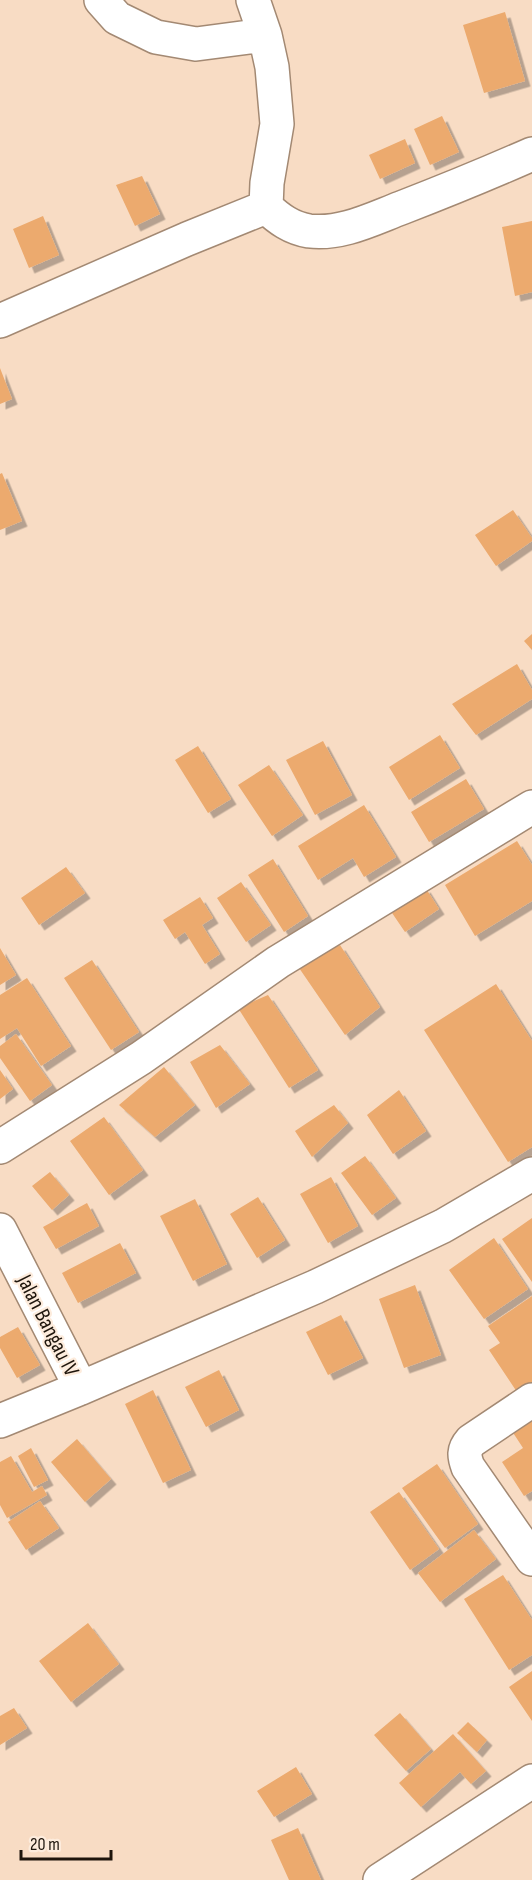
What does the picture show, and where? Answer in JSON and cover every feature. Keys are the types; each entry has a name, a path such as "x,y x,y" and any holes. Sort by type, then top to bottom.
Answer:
{"street":[{"path":"101,0 117,18 156,37 196,44 265,35"},
{"path":"253,0 265,35 272,67 277,124 267,183 266,207 283,223 298,229 322,231 345,229 456,187 532,154"},
{"path":"0,321 266,207"},
{"path":"0,1147 141,1058 278,962 532,807"},
{"path":"0,1421 315,1287 432,1231 532,1174"},
{"name":"Jalan Bangau IV","path":"0,1230 81,1388"},
{"path":"532,1400 471,1441 465,1451 468,1467 532,1559"},
{"path":"380,1880 532,1781"}],"building":[{"path":"505,12 525,81 484,93 463,25"},
{"path":"442,116 459,152 430,165 414,129"},
{"path":"405,139 415,163 380,179 369,155"},
{"path":"142,176 160,214 135,226 116,185"},
{"path":"43,216 59,255 29,268 13,229"},
{"path":"532,221 532,292 515,296 502,227"},
{"path":"0,368 12,399 0,404"},
{"path":"2,473 22,521 0,530 0,474"},
{"path":"513,510 532,541 496,566 475,535"},
{"path":"532,634 532,650 524,641"},
{"path":"517,664 532,690 532,699 476,735 452,704"},
{"path":"440,735 460,768 409,800 389,767"},
{"path":"323,741 352,795 315,815 286,760"},
{"path":"198,746 231,799 208,813 175,760"},
{"path":"269,765 303,815 272,836 238,785"},
{"path":"466,779 484,809 429,842 411,812"},
{"path":"364,805 396,857 364,877 353,858 318,880 298,846"},
{"path":"517,841 532,865 532,901 475,936 445,885"},
{"path":"273,859 308,916 284,932 248,875"},
{"path":"66,867 85,893 39,925 21,898"},
{"path":"241,882 271,925 246,942 217,898"},
{"path":"425,887 439,909 405,932 390,910"},
{"path":"200,897 213,918 202,925 220,954 205,964 185,932 175,939 163,920"},
{"path":"340,945 380,1007 345,1035 297,965"},
{"path":"0,948 16,975 0,985"},
{"path":"92,960 139,1032 111,1050 64,978"},
{"path":"27,978 71,1046 41,1066 17,1028 0,1039 0,995"},
{"path":"496,984 532,1041 532,1147 508,1162 424,1030"},
{"path":"268,995 318,1070 289,1088 238,1008"},
{"path":"16,1034 52,1085 30,1101 0,1058 0,1046"},
{"path":"220,1045 250,1084 216,1108 190,1062"},
{"path":"164,1067 195,1105 155,1137 119,1105"},
{"path":"0,1070 13,1089 0,1099"},
{"path":"399,1090 426,1131 393,1154 367,1115"},
{"path":"334,1105 348,1123 312,1157 295,1131"},
{"path":"104,1117 143,1170 109,1195 70,1141"},
{"path":"365,1156 396,1198 372,1215 341,1173"},
{"path":"50,1172 69,1195 52,1210 32,1186"},
{"path":"331,1177 358,1226 328,1243 300,1194"},
{"path":"258,1197 285,1240 257,1258 230,1214"},
{"path":"195,1199 227,1264 193,1281 160,1216"},
{"path":"87,1203 99,1226 56,1249 43,1227"},
{"path":"532,1218 532,1282 502,1239"},
{"path":"494,1238 528,1289 484,1319 449,1270"},
{"path":"120,1243 136,1273 78,1303 62,1273"},
{"path":"415,1285 441,1355 404,1368 379,1299"},
{"path":"532,1296 532,1391 521,1398 489,1350 500,1343 488,1326"},
{"path":"341,1315 363,1358 328,1375 306,1332"},
{"path":"18,1327 40,1365 17,1378 0,1348 0,1337"},
{"path":"219,1370 239,1410 206,1427 185,1387"},
{"path":"153,1390 191,1470 163,1483 125,1404"},
{"path":"532,1410 532,1491 524,1496 502,1462 523,1448 508,1425"},
{"path":"77,1439 111,1479 85,1502 51,1462"},
{"path":"31,1448 48,1480 34,1487 18,1456"},
{"path":"11,1456 32,1492 42,1486 47,1495 7,1518 0,1505 0,1462"},
{"path":"437,1464 478,1524 445,1548 402,1488"},
{"path":"399,1492 439,1549 410,1570 370,1512"},
{"path":"40,1501 59,1528 26,1550 8,1522"},
{"path":"474,1530 496,1559 440,1602 418,1573"},
{"path":"503,1575 532,1620 532,1655 509,1670 464,1599"},
{"path":"88,1623 119,1664 71,1702 39,1661"},
{"path":"532,1671 532,1721 509,1687"},
{"path":"14,1708 27,1728 0,1745 0,1716"},
{"path":"400,1713 431,1749 406,1771 374,1735"},
{"path":"468,1722 487,1740 477,1752 457,1733"},
{"path":"453,1734 486,1771 471,1784 460,1772 421,1807 399,1783"},
{"path":"296,1767 312,1794 274,1817 257,1791"},
{"path":"298,1828 321,1880 289,1880 271,1840"}]}
